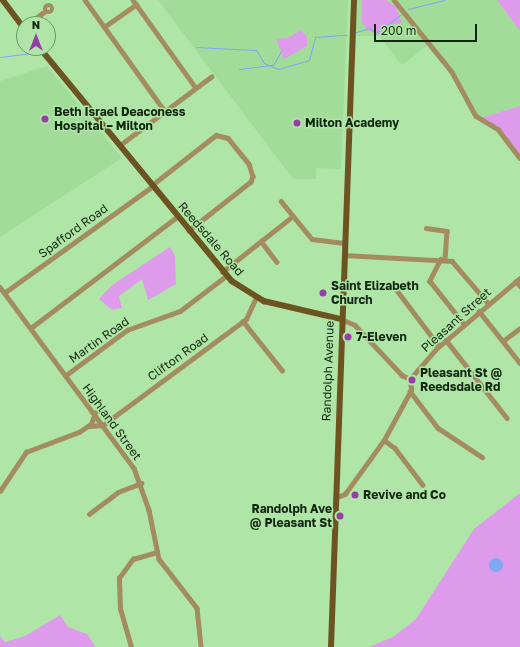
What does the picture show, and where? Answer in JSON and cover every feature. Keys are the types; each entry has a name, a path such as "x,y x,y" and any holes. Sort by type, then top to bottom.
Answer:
{"main road":[{"path":"3,0 16,17"},
{"name":"Randolph Avenue","path":"331,647 341,319 354,0"},
{"name":"Reedsdale Road","path":"47,56 224,274 256,298 341,319"}],"street":[{"path":"85,0 164,110"},
{"path":"133,0 196,88"},
{"path":"394,0 452,72 476,116 498,129 520,158"},
{"path":"104,27 136,5"},
{"path":"39,16 44,12"},
{"path":"120,145 164,110 211,78"},
{"name":"Spafford Road","path":"4,293 152,185 216,134 228,138 249,164 253,176 251,182 189,231"},
{"path":"281,201 312,240 344,243"},
{"path":"32,327 177,216"},
{"name":"Martin Road","path":"66,375 129,329 180,311 261,241 293,216"},
{"path":"426,228 447,230 443,260 430,281 464,324"},
{"path":"261,241 277,262"},
{"path":"344,255 443,260 458,266 488,303"},
{"path":"518,279 520,286"},
{"name":"Pleasant Street","path":"410,379 446,340 518,279"},
{"name":"Highland Street","path":"0,287 32,327 130,462 141,483 157,552 162,564 195,603 201,647"},
{"path":"396,289 440,346"},
{"name":"Clifton Road","path":"103,425 243,321 256,298"},
{"path":"479,311 520,364"},
{"name":"Reedsdale Road","path":"341,319 355,325 402,375 410,379"},
{"path":"243,321 282,370"},
{"path":"503,341 520,328"},
{"path":"446,340 507,418"},
{"path":"335,498 345,494 384,440 410,391 410,379"},
{"path":"410,391 438,428 482,457"},
{"path":"89,426 94,413"},
{"path":"0,491 26,452 63,440 89,426 103,425"},
{"path":"384,440 395,448 423,485"},
{"path":"89,514 118,492 141,483"},
{"path":"131,647 120,609 119,580 133,559 157,552"}],"shaded area":[{"name":"Milton Academy","path":"158,0 348,0 341,169 316,168 316,179 293,179"},
{"path":"357,0 390,0 428,45 402,65 379,36 356,36"},
{"path":"362,0 386,0 396,7 402,23 388,25 379,34 367,30 362,22"},
{"path":"397,0 497,0 520,31 520,106 480,118 453,70"},
{"path":"497,0 520,0 520,31 517,27"},
{"path":"301,30 307,37 307,46 284,59 276,39 288,38"},
{"name":"Beth Israel Deaconess Hospital – Milton","path":"47,66 122,158 0,237 0,81"},
{"path":"520,106 520,155 499,127 480,118"},
{"path":"170,247 175,256 176,284 148,300 142,279 119,296 122,308 112,310 99,299 112,285"},
{"path":"520,493 520,647 369,647 393,637 416,619 474,529"},
{"path":"60,615 68,627 87,634 96,647 0,647 0,636 5,642 25,636"}],"water":[{"path":"496,558 501,560 503,565 501,570 496,572 491,570 489,565 491,560"}],"waterway":[{"path":"408,9 444,0"},
{"path":"356,32 369,28 376,33 401,14"},
{"path":"196,47 256,50 264,63 278,69 309,60 315,37 347,35"},
{"path":"239,69 273,65 281,51"},
{"path":"0,57 16,55"}],"place":[{"name":"Beth Israel Deaconess Hospital – Milton","path":"45,119"},
{"name":"Milton Academy","path":"297,123"},
{"name":"Saint Elizabeth Church","path":"323,293"},
{"name":"7-Eleven","path":"348,337"},
{"name":"Pleasant St @ Reedsdale Rd","path":"412,380"},
{"name":"Revive and Co","path":"355,495"},
{"name":"Randolph Ave @ Pleasant St","path":"340,516"}]}
